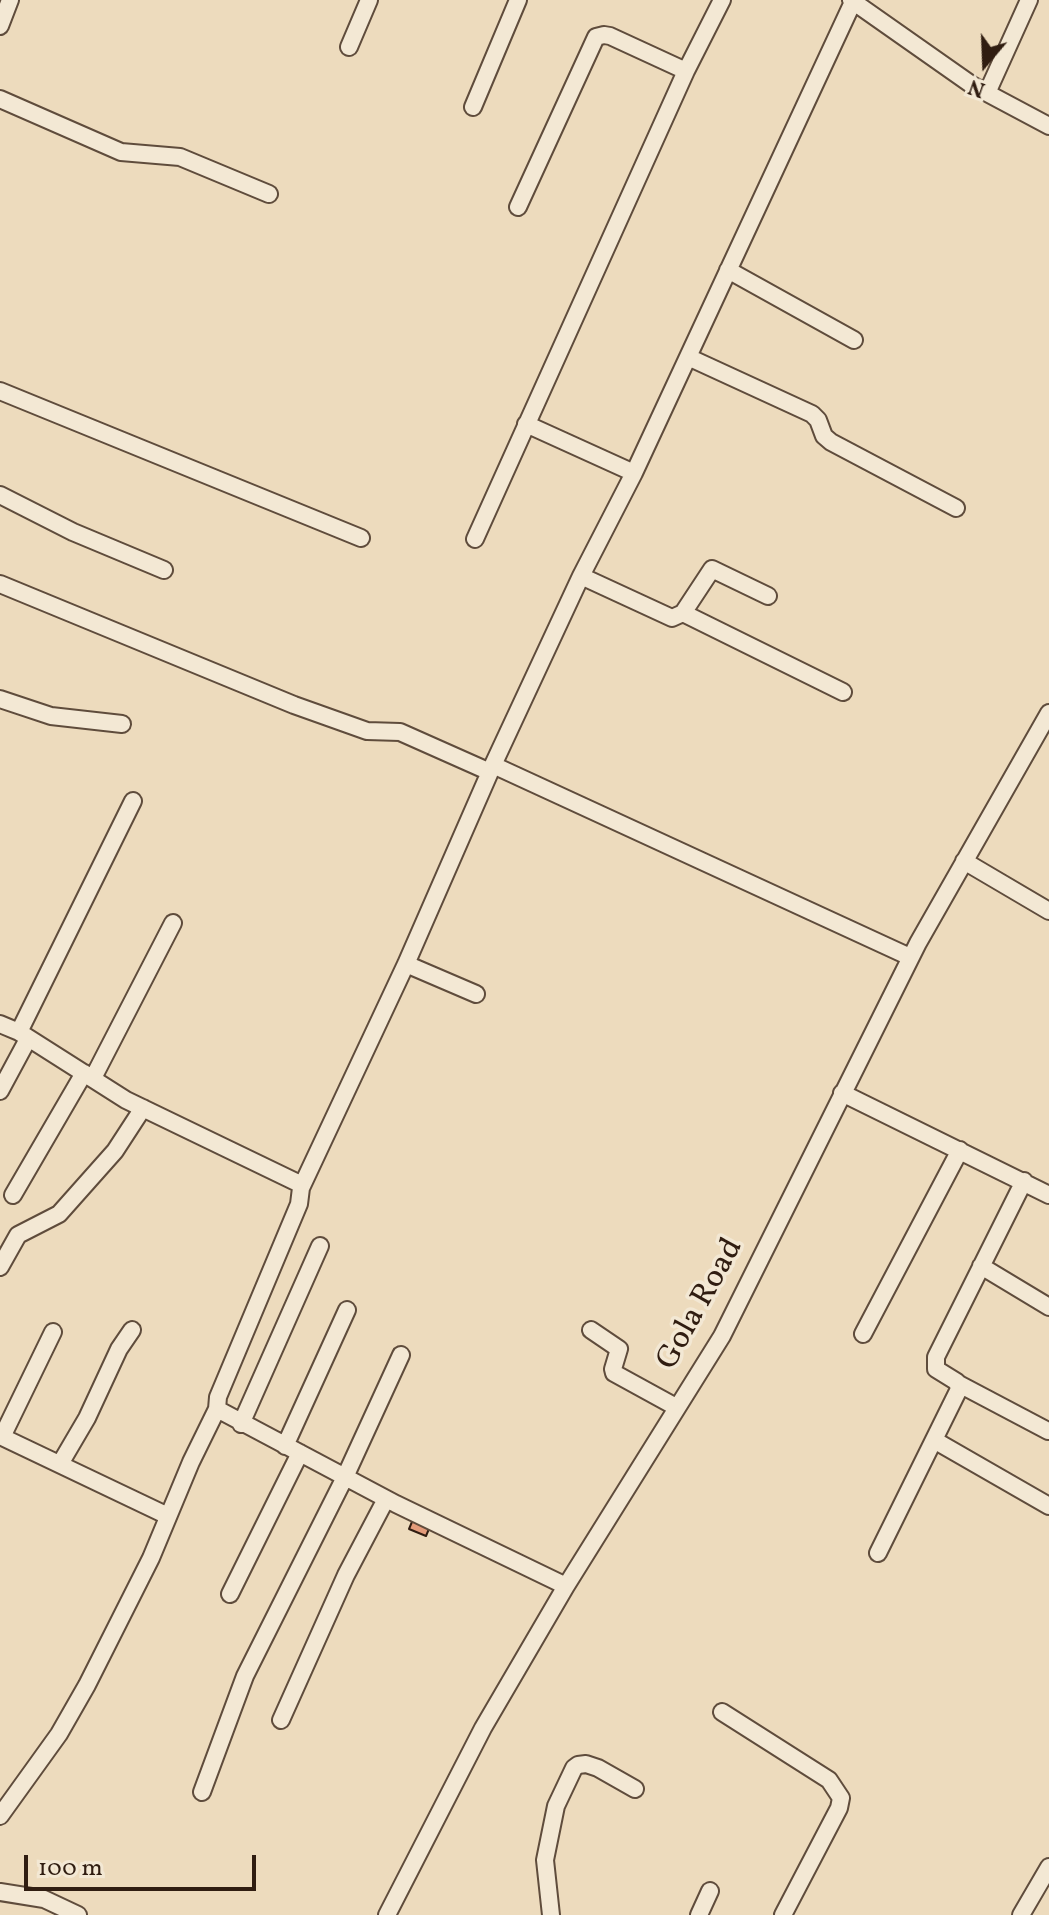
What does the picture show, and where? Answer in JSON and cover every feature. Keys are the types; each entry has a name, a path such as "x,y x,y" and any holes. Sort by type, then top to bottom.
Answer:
{"street":[{"path":"0,26 10,0"},
{"path":"349,47 369,0"},
{"path":"473,107 518,0"},
{"path":"475,539 686,71 722,0"},
{"path":"987,93 1029,0"},
{"path":"0,1816 59,1734 151,1558 217,1409 218,1397 299,1204 301,1188 406,964 491,768 581,576 634,473 852,1 987,93 1049,126"},
{"path":"518,207 596,37 610,36 686,71"},
{"path":"0,99 121,152 180,157 269,194"},
{"path":"728,270 854,340"},
{"path":"688,357 812,414 824,436 831,442 956,508"},
{"path":"0,391 361,538"},
{"path":"526,424 634,473"},
{"path":"0,495 73,532 164,570"},
{"path":"581,576 669,618 683,613 712,569 768,596"},
{"path":"0,584 294,705 371,732 400,732 491,768 910,957"},
{"path":"683,613 843,692"},
{"path":"0,699 51,716 122,724"},
{"name":"Gola Road","path":"387,1915 483,1728 566,1586 722,1336 910,957 1049,713"},
{"path":"0,1091 133,801"},
{"path":"964,861 1049,911"},
{"path":"13,1195 88,1076 173,923"},
{"path":"406,964 476,994"},
{"path":"0,1024 24,1035 143,1108 290,1177 301,1188"},
{"path":"842,1093 1049,1195"},
{"path":"0,1267 18,1235 59,1214 121,1143 143,1108"},
{"path":"863,1334 960,1150"},
{"path":"1024,1181 935,1364 936,1369 959,1384 1048,1431"},
{"path":"241,1424 320,1246"},
{"path":"981,1266 1049,1307"},
{"path":"230,1594 293,1450 347,1310"},
{"path":"60,1464 87,1418 119,1349 132,1330"},
{"path":"591,1330 619,1349 614,1373 676,1407"},
{"path":"53,1332 1,1436 168,1516"},
{"path":"202,1792 245,1676 345,1477 401,1355"},
{"path":"878,1553 959,1384"},
{"path":"217,1409 386,1499 566,1586"},
{"path":"934,1440 1049,1506"},
{"path":"281,1720 346,1575 386,1499"},
{"path":"722,1712 829,1780 841,1798 839,1808 783,1915"},
{"path":"551,1915 545,1860 556,1806 574,1768 586,1764 598,1768 635,1789"},
{"path":"1021,1915 1049,1867"},
{"path":"699,1915 710,1891"},
{"path":"0,1892 44,1899 78,1915"}],"building":[{"path":"414,1517 431,1524 426,1536 409,1529"}]}
